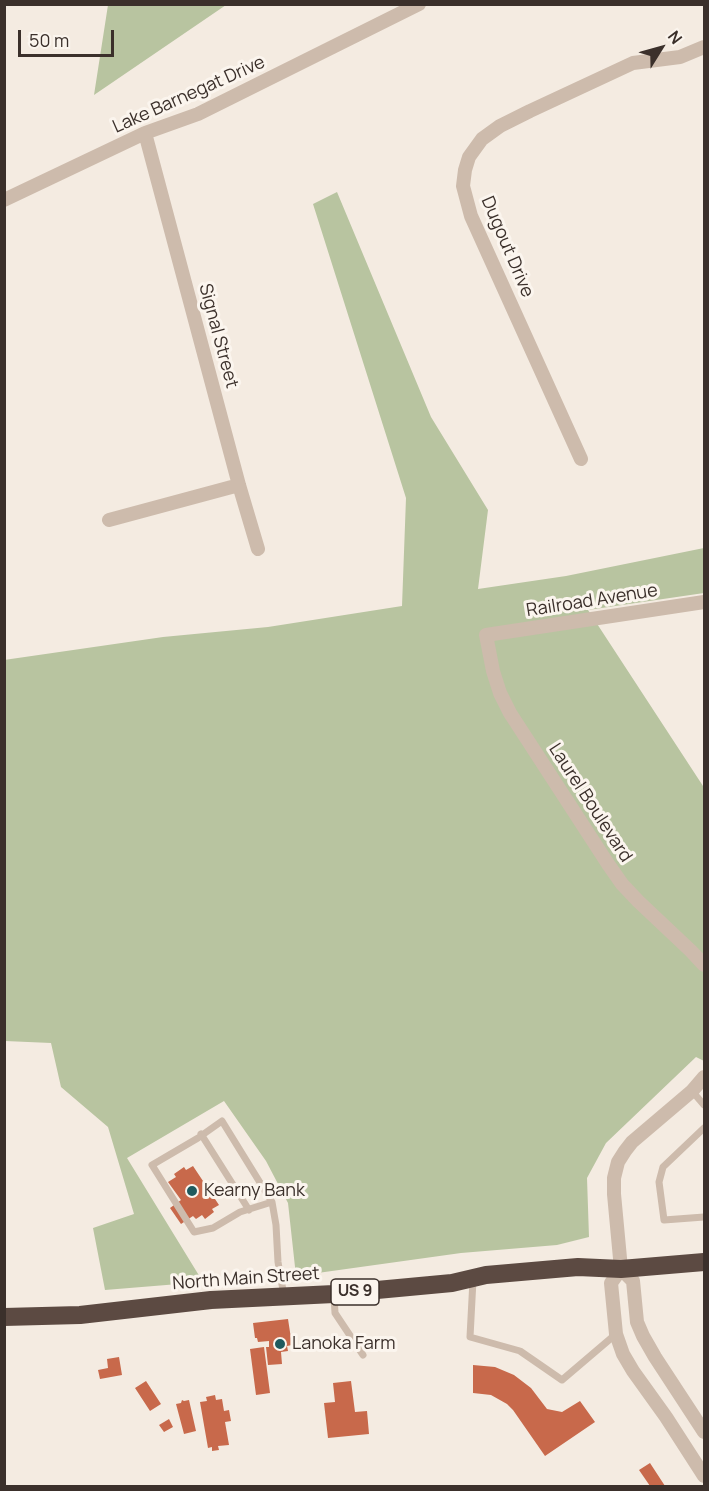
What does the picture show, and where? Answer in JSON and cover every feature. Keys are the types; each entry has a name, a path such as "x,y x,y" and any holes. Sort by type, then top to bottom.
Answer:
{"highway":[{"name":"North Main Street","path":"4,1317 80,1315 211,1300 334,1294 452,1283 486,1275 578,1267 621,1269 705,1262"}],"street":[{"name":"Lake Barnegat Drive","path":"4,200 145,133 198,114 419,4"},
{"name":"Dugout Drive","path":"581,459 471,216 463,186 465,170 469,157 482,139 500,126 633,63 680,57 705,46"},
{"name":"Signal Street","path":"145,133 258,549"},
{"path":"109,520 239,485"},
{"name":"Railroad Avenue","path":"486,635 705,602"},
{"name":"Laurel Boulevard","path":"486,635 493,671 510,713 608,864 638,901 705,965"},
{"path":"705,1077 692,1091 632,1142 618,1162 614,1179 621,1269 633,1281 637,1322 643,1336 705,1432"},
{"path":"621,1269 610,1283 616,1334 623,1354 705,1476"},
{"path":"666,1417 686,1404"}],"lane":[{"path":"692,1091 705,1105"},
{"path":"272,1202 240,1212 213,1228 194,1232 152,1165 222,1121 272,1202 284,1296"},
{"path":"704,1128 663,1167 659,1182 664,1220 705,1217"},
{"path":"201,1134 249,1209"},
{"path":"473,1278 470,1337 520,1351 562,1380 616,1334"},
{"path":"334,1294 335,1313 363,1354"}],"green space":[{"path":"108,4 226,5 94,95"},
{"path":"337,192 431,417 488,510 478,589 566,576 704,548 704,593 588,610 704,787 704,1061 696,1057 606,1143 587,1178 589,1237 557,1245 461,1253 296,1276 288,1203 266,1161 224,1101 127,1158 203,1282 105,1290 93,1228 134,1214 108,1127 61,1087 51,1043 5,1041 4,660 163,637 268,627 402,606 406,498 313,204"}],"building":[{"name":"Kearny Bank","path":"193,1166 219,1205 212,1209 214,1212 205,1219 202,1215 196,1219 193,1216 181,1224 170,1208 181,1200 168,1182 176,1177 174,1174 184,1167 186,1170"},
{"name":"Lanoka Farm","path":"288,1319 292,1345 287,1346 288,1351 281,1352 282,1364 268,1365 266,1347 269,1347 269,1341 258,1342 255,1338 253,1323"},
{"path":"264,1347 270,1393 256,1395 250,1349"},
{"path":"119,1357 122,1375 100,1379 98,1370 108,1368 107,1359"},
{"path":"473,1365 495,1367 514,1375 531,1388 547,1409 562,1412 580,1401 595,1422 545,1456 507,1404 491,1395 473,1393"},
{"path":"146,1381 161,1404 150,1411 135,1388"},
{"path":"351,1381 355,1412 367,1411 369,1434 328,1438 324,1403 335,1402 333,1383"},
{"path":"215,1395 216,1400 222,1399 224,1411 229,1410 231,1421 225,1422 229,1445 218,1446 219,1450 212,1451 212,1447 208,1448 200,1402 207,1401 206,1397"},
{"path":"182,1400 189,1400 196,1431 184,1434 176,1404 181,1403"},
{"path":"169,1419 173,1427 164,1432 159,1425"},
{"path":"650,1463 665,1486 650,1486 639,1470"}],"place":[{"name":"Kearny Bank","path":"192,1191"},
{"name":"Lanoka Farm","path":"280,1344"}]}
